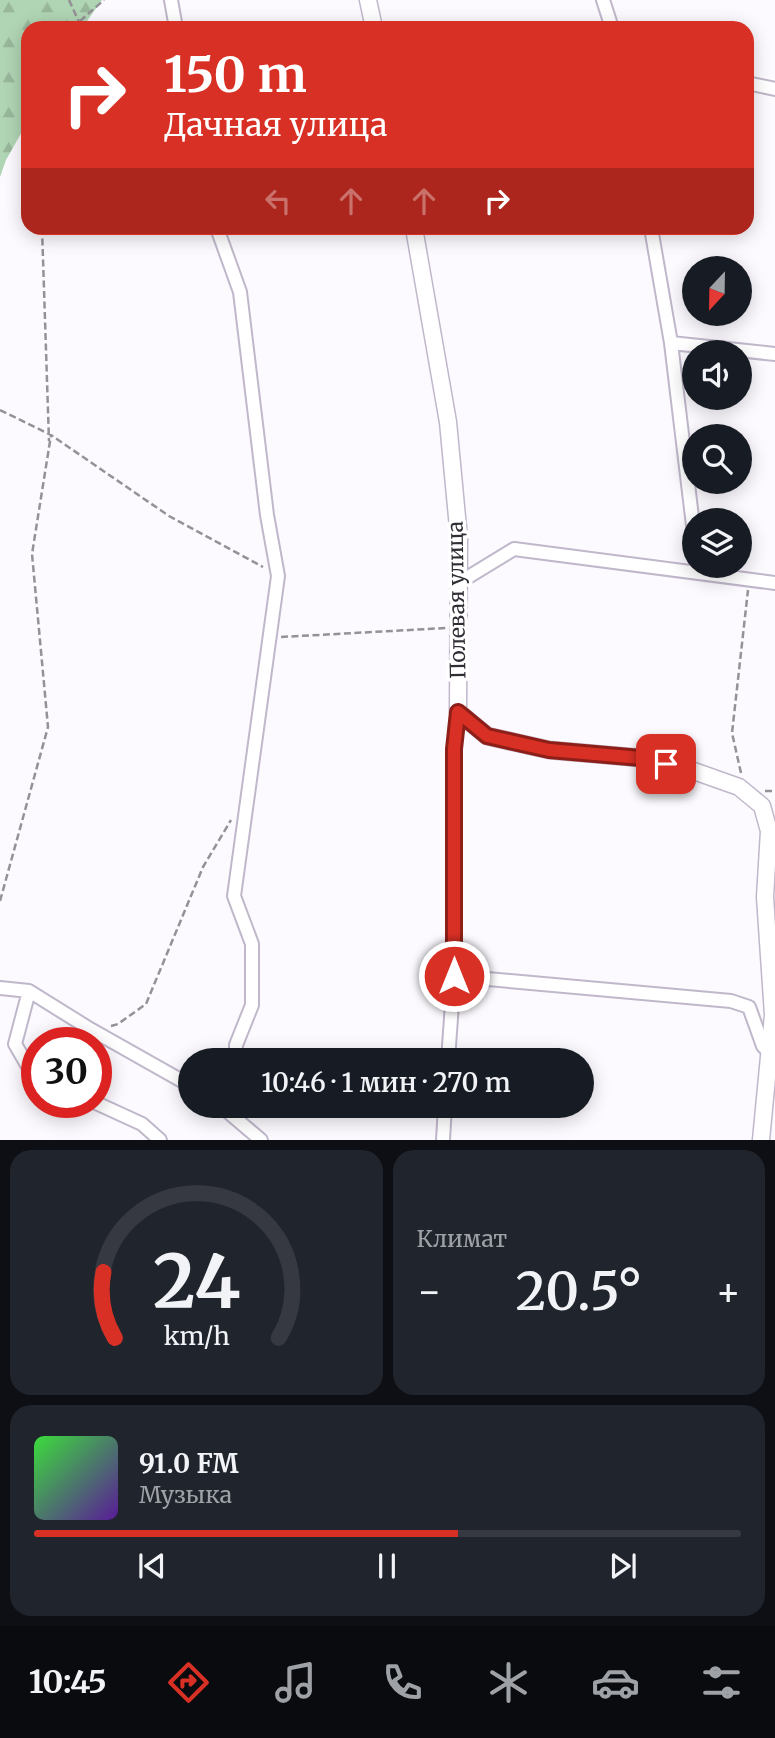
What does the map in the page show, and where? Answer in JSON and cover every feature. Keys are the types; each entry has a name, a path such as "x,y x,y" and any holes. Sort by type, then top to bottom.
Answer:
{"street":[{"path":"171,0 175,21"},
{"path":"368,0 372,21"},
{"path":"603,0 610,21"},
{"path":"754,84 775,89"},
{"path":"220,235 240,292 267,516 278,576 234,896 253,944 252,1005 236,1048"},
{"name":"Полевая улица","path":"415,235 448,422 460,582 458,712 454,749 454,976 449,1048"},
{"path":"652,235 671,343 691,508"},
{"path":"671,343 775,354"},
{"path":"460,582 514,549 682,567"},
{"path":"744,578 775,583"},
{"path":"458,712 487,736 549,750 641,758 691,770 745,792 762,806 769,831 765,897 773,1015 761,1139"},
{"path":"454,976 731,1002 749,1007 763,1046 770,1053"},
{"path":"0,988 29,991 87,1027"},
{"path":"21,1054 15,1044 29,991"},
{"path":"112,1041 178,1079"},
{"path":"112,1110 142,1124 160,1139"},
{"path":"241,1118 261,1139"},
{"path":"443,1139 444,1118"}],"path":[{"path":"69,0 79,21"},
{"path":"80,21 104,0"},
{"path":"0,901 48,727 32,554 50,434 42,235"},
{"path":"0,410 50,434 169,516 278,576"},
{"path":"749,579 732,733 745,792 775,791"},
{"path":"270,638 459,627"},
{"path":"101,1027 118,1024 146,1004 203,867 235,813"}],"green space":[{"path":"0,0 102,0 87,21 21,21 21,133 0,177"}],"route":[{"path":"454,976 454,749 458,712 487,736 549,750 641,758 666,764"}]}
